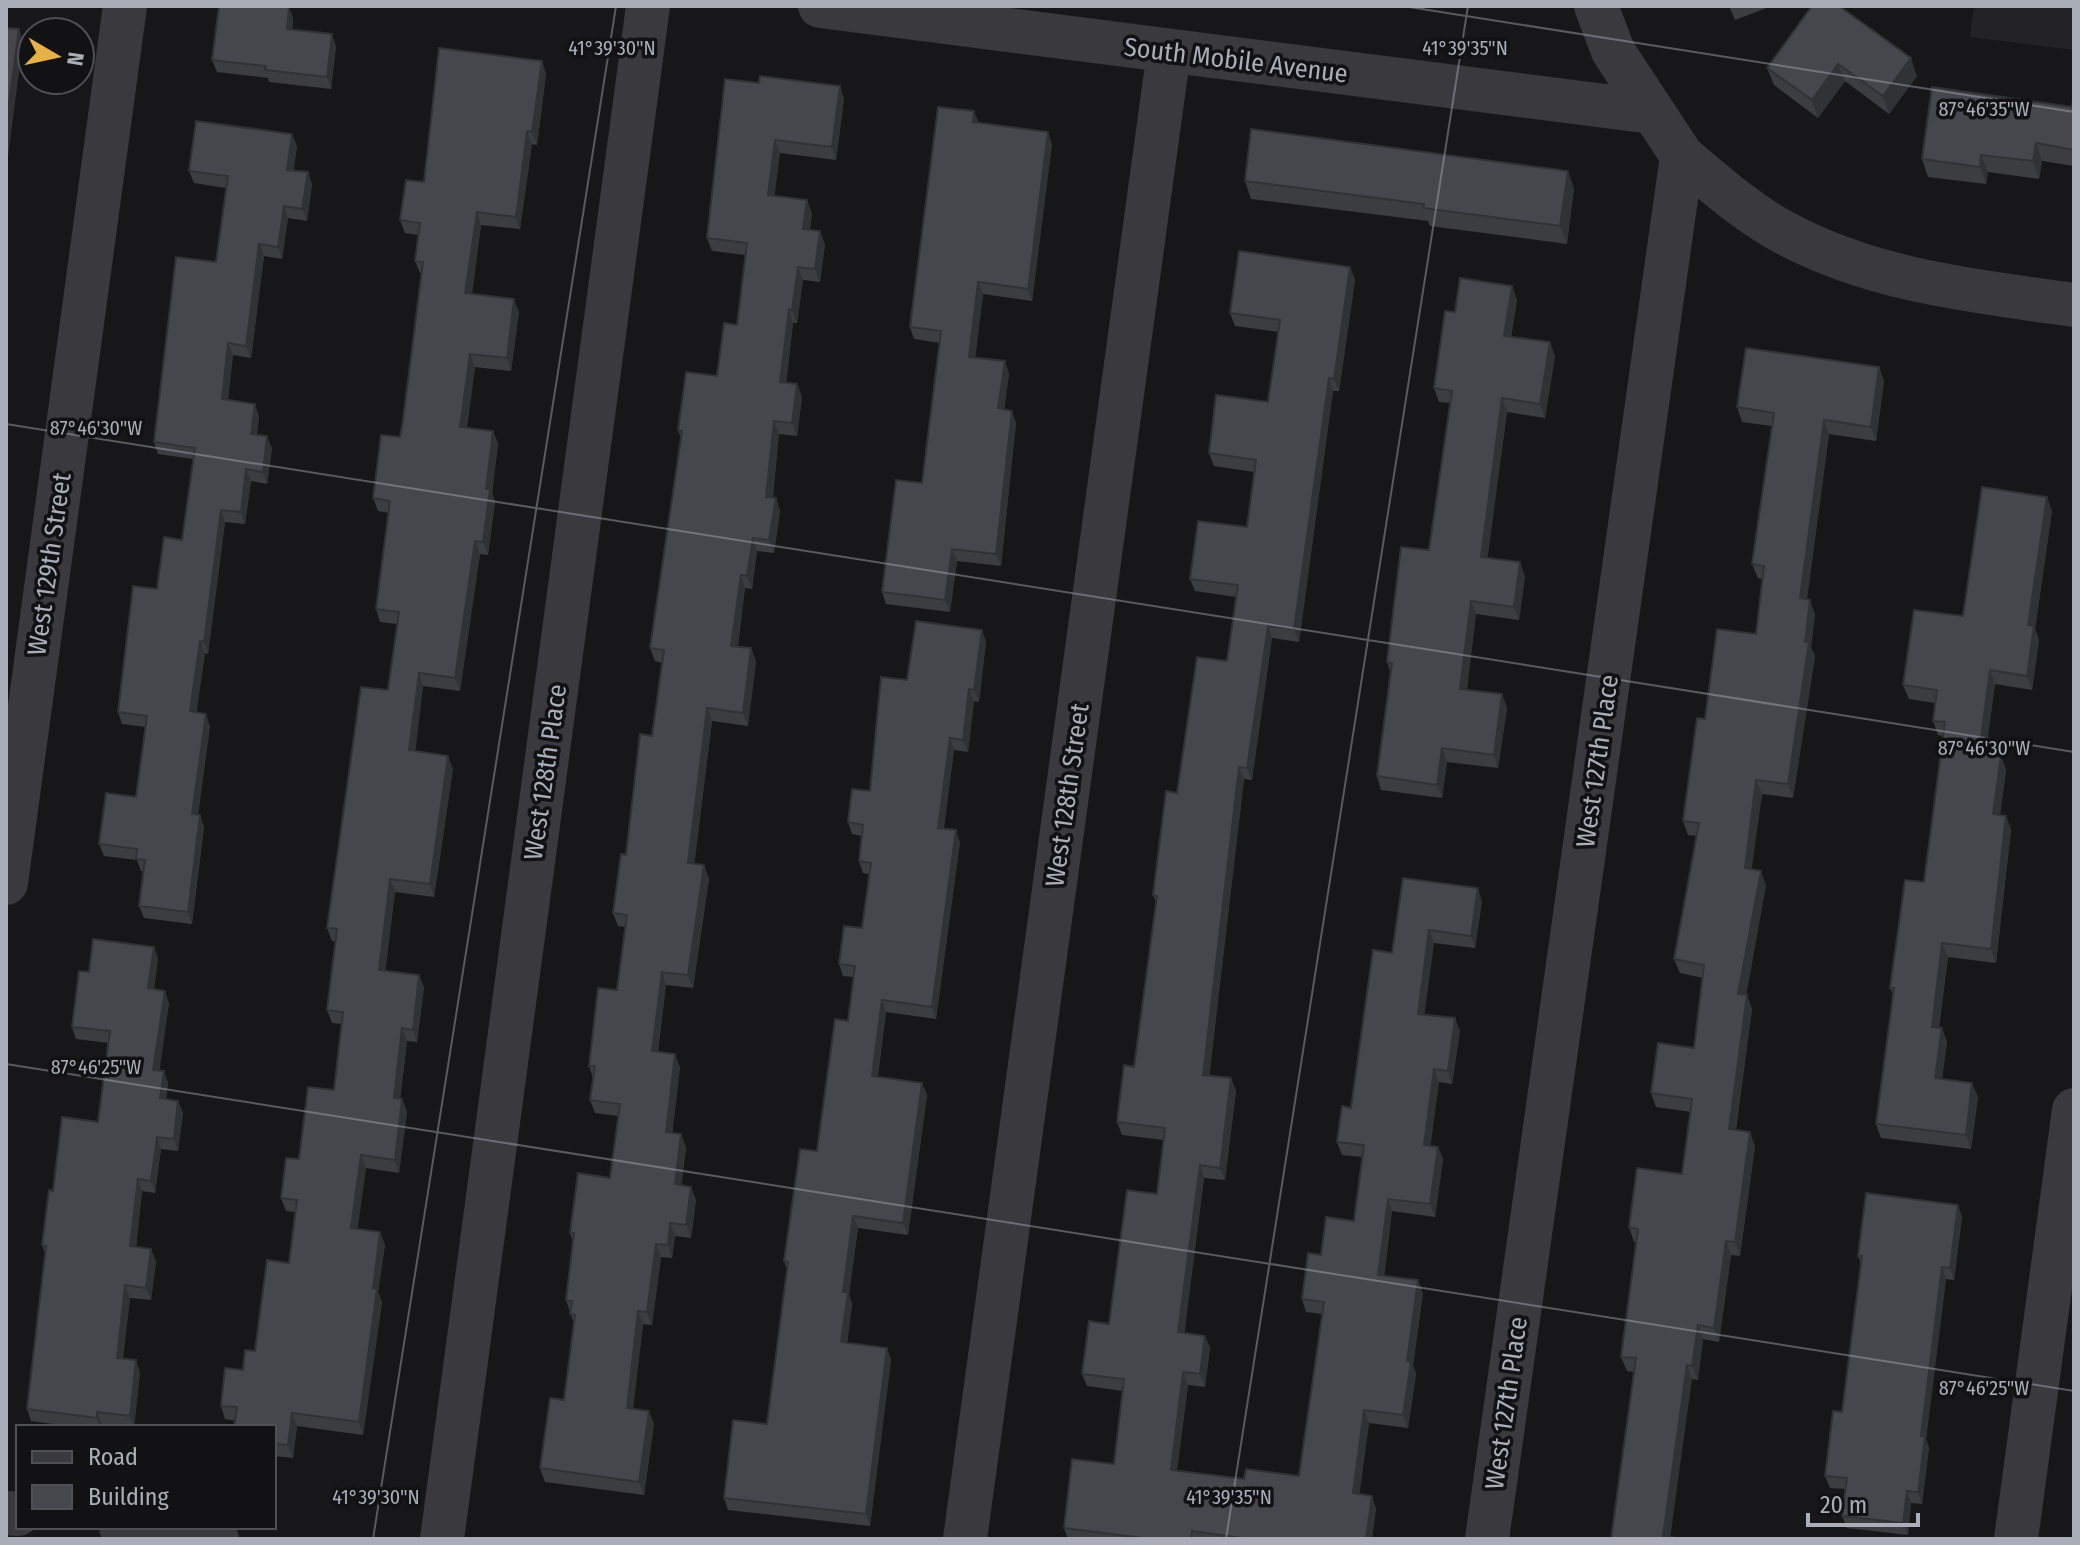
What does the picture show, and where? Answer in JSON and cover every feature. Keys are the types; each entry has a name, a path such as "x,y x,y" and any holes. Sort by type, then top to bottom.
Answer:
{"street":[{"name":"West 129th Street","path":"6,883 125,6"},
{"name":"West 128th Place","path":"442,1539 648,6"},
{"name":"South Mobile Avenue","path":"820,6 1652,112"},
{"path":"1596,6 1613,51 1682,156 1731,197 1783,232 1838,258 1898,276 2074,305"},
{"name":"West 128th Street","path":"965,1539 1169,51"},
{"name":"West 127th Place","path":"1487,1539 1682,156"},
{"path":"2016,1539 2074,1110"},
{"path":"137,1529 217,1539"}],"shaded area":[{"path":"1974,6 2074,6 2074,50 1970,37"}],"building":[{"path":"219,6 289,7 287,29 332,34 327,77 212,60"},
{"path":"1812,6 1839,6 1911,58 1883,96 1838,64 1812,100 1767,68"},
{"path":"6,28 16,29 16,51 6,124"},
{"path":"439,48 542,61 532,132 527,131 516,217 477,212 465,293 514,299 507,358 470,354 460,427 493,431 483,542 475,541 455,678 419,673 409,750 448,756 430,884 390,879 379,970 419,975 413,1030 402,1028 394,1098 402,1099 395,1160 361,1155 351,1228 380,1232 373,1288 377,1289 359,1422 292,1413 288,1445 276,1444 276,1425 234,1425 237,1407 221,1406 225,1368 243,1370 245,1350 255,1351 267,1260 289,1263 297,1200 281,1198 286,1158 299,1159 308,1087 334,1090 343,1012 327,1010 337,929 327,928 361,687 388,690 399,612 376,609 390,501 373,498 381,435 400,437 423,262 415,261 420,223 400,220 406,180 424,182"},
{"path":"760,76 840,86 832,147 775,140 768,195 807,200 803,229 820,231 815,269 798,267 792,310 789,309 780,382 797,384 792,423 774,421 766,497 776,498 769,540 753,538 747,576 741,575 731,646 751,648 743,713 707,708 688,863 704,865 688,975 662,972 652,1051 675,1054 666,1132 681,1134 675,1184 691,1187 686,1225 670,1223 668,1245 656,1244 647,1312 638,1311 627,1408 649,1411 639,1482 540,1468 550,1398 564,1400 575,1315 570,1314 572,1301 566,1300 578,1173 610,1178 620,1104 590,1100 595,1066 589,1066 598,988 617,990 627,915 613,913 621,854 626,855 640,734 652,736 664,650 650,648 682,431 678,430 686,372 717,376 724,323 737,325 747,243 707,238 725,79 759,83"},
{"path":"1932,87 2072,107 2074,92 2074,150 2036,143 2033,161 1981,155 1980,167 1922,159"},
{"path":"938,107 974,111 973,122 1048,132 1028,289 978,282 969,357 1005,361 998,408 1012,411 996,554 952,549 945,600 882,592 896,480 922,483 941,331 910,327"},
{"path":"196,121 292,134 287,170 308,172 302,209 284,206 278,247 259,244 246,346 228,343 222,399 255,404 251,434 267,436 263,472 246,469 241,512 221,510 204,642 200,641 190,711 206,714 192,814 200,815 188,912 139,906 145,860 136,859 137,849 99,844 106,793 136,797 147,716 118,712 133,586 157,589 164,537 182,540 195,448 154,442 176,257 216,262 228,176 189,171"},
{"path":"1251,129 1568,171 1560,226 1423,208 1424,204 1245,181"},
{"path":"1239,251 1350,267 1334,379 1329,378 1294,629 1268,626 1247,768 1239,767 1203,1075 1231,1078 1220,1168 1200,1165 1178,1332 1205,1336 1200,1374 1183,1372 1171,1470 1244,1479 1246,1469 1299,1476 1324,1302 1302,1299 1308,1253 1321,1255 1326,1217 1354,1221 1364,1145 1337,1142 1342,1106 1351,1108 1373,950 1392,953 1403,878 1478,888 1471,936 1429,930 1418,1014 1455,1018 1448,1071 1434,1069 1424,1145 1438,1147 1430,1204 1388,1199 1378,1275 1418,1280 1403,1415 1364,1410 1353,1493 1372,1496 1366,1539 1248,1539 1192,1531 1191,1539 1142,1539 1064,1528 1072,1459 1114,1464 1124,1379 1082,1374 1089,1321 1109,1324 1127,1190 1157,1194 1165,1128 1117,1122 1124,1065 1134,1067 1157,896 1153,895 1166,791 1177,793 1197,657 1227,661 1238,585 1190,579 1198,521 1247,527 1256,460 1209,453 1216,395 1268,402 1280,320 1230,313"},
{"path":"1460,278 1512,286 1504,336 1550,342 1540,404 1502,398 1481,557 1520,562 1514,607 1471,601 1460,689 1502,694 1494,755 1442,748 1437,785 1377,776 1392,663 1387,662 1401,547 1429,550 1452,391 1434,388 1445,311 1455,312"},
{"path":"1746,348 1879,367 1871,427 1824,420 1800,598 1810,600 1805,642 1809,642 1788,784 1756,780 1745,868 1761,871 1738,994 1747,995 1729,1129 1750,1132 1735,1242 1726,1241 1714,1328 1698,1325 1692,1366 1687,1365 1663,1536 1683,1539 1611,1539 1636,1358 1621,1357 1638,1229 1629,1227 1637,1168 1682,1174 1692,1099 1651,1093 1658,1043 1694,1048 1704,965 1674,959 1699,823 1683,821 1697,718 1705,719 1717,629 1756,634 1764,566 1752,564 1774,413 1737,407"},
{"path":"1982,487 2047,497 2028,625 2034,626 2027,676 1990,670 1979,753 2001,756 1993,814 2006,816 1991,949 1942,943 1932,1027 1942,1028 1935,1078 1972,1083 1966,1135 1876,1124 1905,880 1924,882 1945,722 1933,721 1937,690 1903,685 1914,610 1963,616"},
{"path":"916,621 982,630 974,690 969,689 963,740 950,738 938,828 956,830 932,1007 882,1000 872,1076 922,1083 903,1223 853,1216 843,1292 848,1292 841,1342 887,1348 866,1514 724,1498 733,1420 767,1424 788,1262 784,1261 800,1149 817,1151 835,1019 848,1021 855,966 839,964 844,926 862,928 871,863 859,861 863,825 848,822 852,789 870,791 881,677 907,680"},
{"path":"93,939 154,947 148,988 165,991 153,1070 164,1071 160,1098 178,1101 174,1139 157,1137 151,1181 138,1179 130,1246 151,1249 146,1288 125,1285 117,1358 136,1360 130,1416 97,1412 97,1418 27,1409 46,1246 42,1245 49,1190 53,1191 62,1117 98,1122 110,1031 72,1027 79,971 89,972"},
{"path":"1866,1193 1958,1205 1950,1268 1942,1267 1921,1436 1925,1436 1918,1492 1907,1491 1903,1523 1842,1516 1847,1478 1825,1476 1833,1411 1842,1412 1862,1256 1858,1256"}]}
